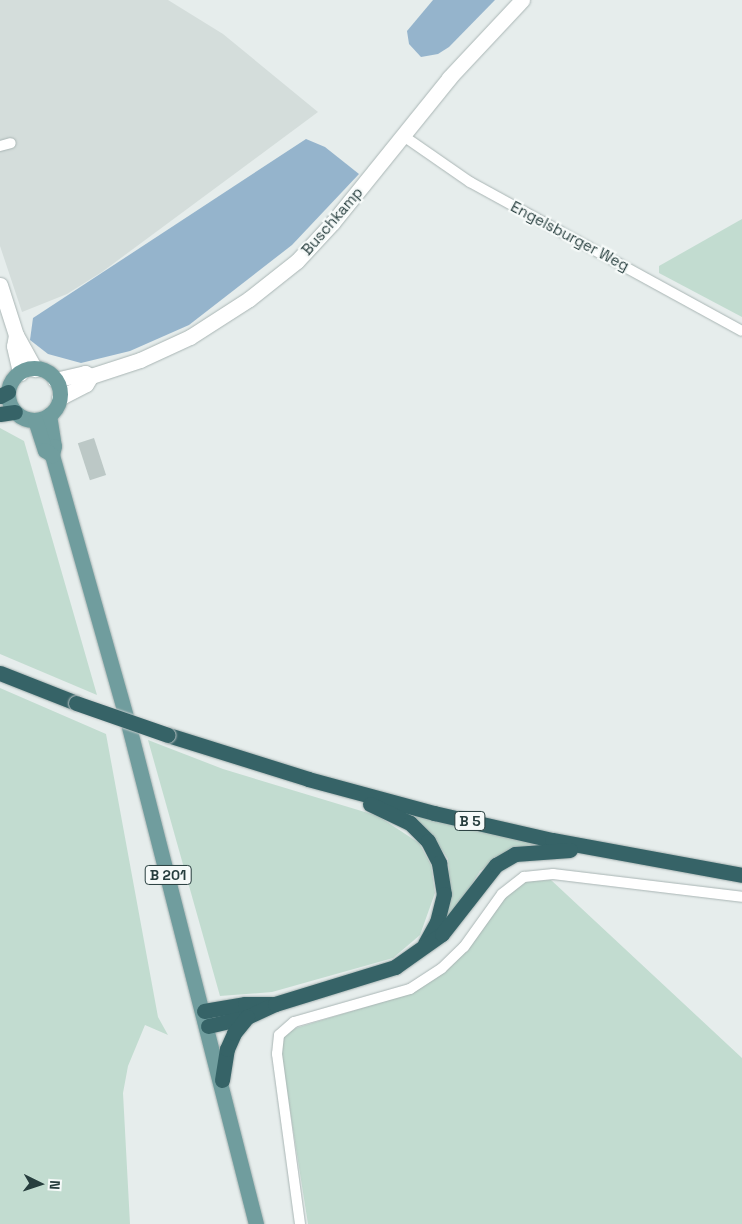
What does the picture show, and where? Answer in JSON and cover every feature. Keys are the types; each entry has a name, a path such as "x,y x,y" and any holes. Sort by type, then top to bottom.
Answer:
{"highway":[{"name":"B 5","path":"0,673 76,703 168,735 326,784 434,813 617,852 742,875"},
{"path":"326,784 410,823 428,842 439,863 444,894 437,922 424,947"},
{"path":"208,1026 247,1018 275,1004 395,967 442,934 496,865 515,854 556,850 617,852"},
{"path":"204,1011 245,1004 275,1004"},
{"path":"222,1080 227,1049 234,1033 247,1018"}],"main road":[{"path":"35,368 50,374 55,380 59,398 42,418 7,413 4,394 20,372 35,368"},
{"name":"B 201","path":"42,418 45,450 52,455 128,723 222,1080 256,1224"}],"street":[{"name":"Buschkamp","path":"55,380 84,374 91,376 172,347 249,299 309,248 402,135 522,0"},
{"name":"Engelsburger Weg","path":"402,135 470,182 742,331"},
{"path":"0,146 11,143"},
{"path":"0,285 16,335 35,368"},
{"path":"16,335 14,346 20,372"},
{"name":"Buschkamp","path":"59,398 86,384 91,376"},
{"path":"300,1224 277,1054 279,1035 294,1022 410,989 442,968 464,948 502,894 524,877 553,874 742,897"}],"shaded area":[{"path":"0,0 168,0 223,34 318,112 102,272 67,294 22,312 0,246"}],"green space":[{"path":"742,219 742,317 659,273 659,266"},
{"path":"0,428 24,441 97,695 0,654"},
{"path":"0,688 106,734 158,1017 168,1035 145,1025 128,1066 123,1093 130,1224 0,1224"},
{"path":"148,740 223,769 378,816 419,843 431,865 435,893 420,935 393,958 272,992 220,996"},
{"path":"401,811 538,843 506,852 480,871 454,913 446,919 450,888 448,859 429,831"},
{"path":"551,880 742,1058 742,1224 308,1224 281,1053 283,1036 296,1028 412,993 444,972 505,897 526,881"}],"water":[{"path":"433,0 495,0 449,47 438,54 421,57 409,44 407,31"},
{"path":"306,139 325,147 359,174 292,245 189,325 130,351 81,363 48,354 30,340 33,318"}],"building":[{"path":"94,438 106,475 90,480 78,443"}]}
